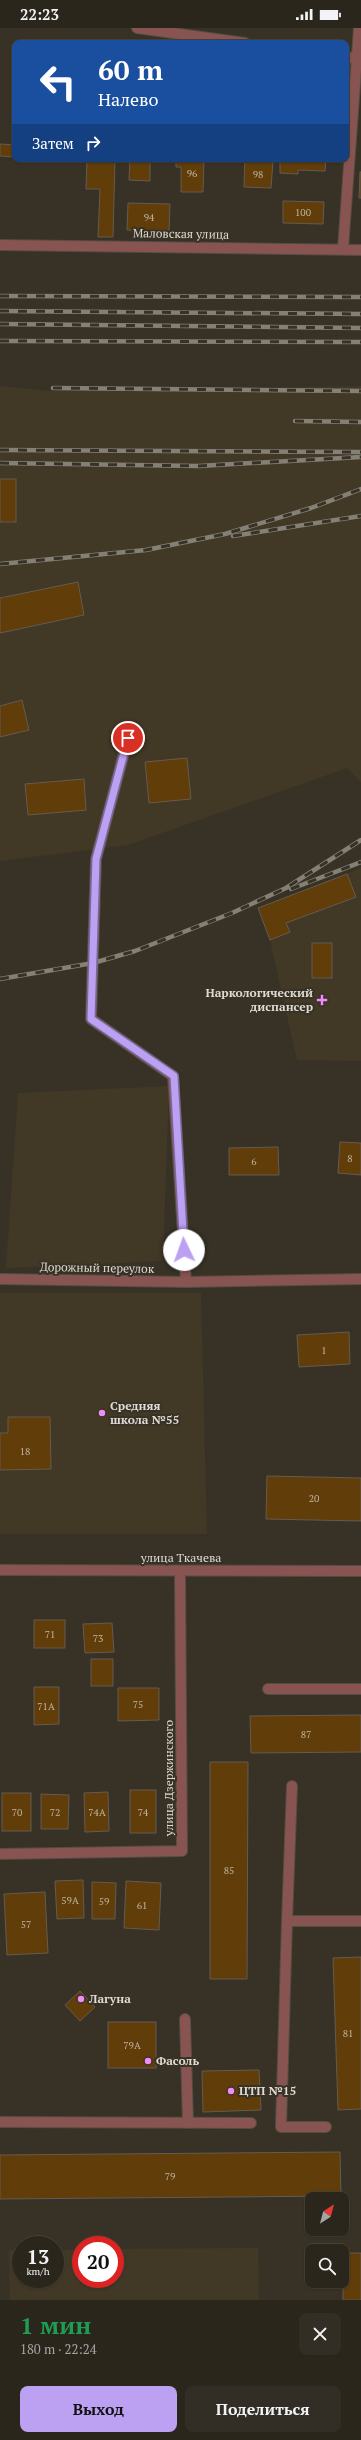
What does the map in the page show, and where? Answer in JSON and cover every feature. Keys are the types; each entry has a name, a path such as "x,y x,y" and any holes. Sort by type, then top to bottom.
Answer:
{"street":[{"path":"137,28 223,40"},
{"path":"343,249 359,59 359,28"},
{"path":"349,57 359,59"},
{"name":"Маловская улица","path":"0,245 361,250"},
{"path":"128,738 96,859 91,1019 174,1076 186,1282"},
{"name":"Дорожный переулок","path":"0,1279 186,1282 361,1279"},
{"name":"улица Ткачева","path":"0,1570 180,1572 361,1571"},
{"name":"улица Дзержинского","path":"0,1854 182,1851 180,1572"},
{"path":"268,1689 361,1689"},
{"path":"292,1786 281,2126 326,2127"},
{"path":"287,1921 361,1921"},
{"path":"185,2019 188,2123"},
{"path":"0,2122 251,2123"}],"shaded area":[{"path":"0,386 51,391 361,386 361,782 347,768 128,845 0,861"},
{"name":"Наркологический диспансер","path":"361,868 361,1061 297,1060 270,940 258,908"},
{"path":"169,1086 163,1261 6,1268 18,1093"},
{"name":"Средняя школа №55","path":"0,1293 201,1293 207,1534 0,1534"},
{"path":"258,2248 259,2300 10,2300 9,2250 12,2250 12,2288 64,2288 64,2250 72,2250 72,2288 124,2288 124,2249"}],"building":[{"path":"0,144 12,145 12,157 0,156"},
{"path":"87,162 115,162 113,237 98,237 100,189 86,189"},
{"path":"130,162 150,162 150,181 129,180"},
{"path":"176,162 204,162 203,192 181,192 181,167 176,167"},
{"path":"245,162 273,162 271,188 244,187"},
{"path":"280,162 326,162 325,171 298,170 298,174 280,173"},
{"path":"360,172 361,198 359,198"},
{"path":"283,201 324,202 323,224 283,223"},
{"path":"128,203 170,204 169,232 127,230"},
{"path":"0,479 16,479 16,522 0,522"},
{"path":"78,582 84,615 0,633 0,598"},
{"path":"22,700 29,730 0,737 0,706"},
{"path":"187,758 191,799 149,803 145,762"},
{"path":"84,779 86,810 28,815 25,784"},
{"path":"347,874 356,897 286,923 290,932 270,940 258,908"},
{"path":"312,943 332,943 332,978 312,978"},
{"path":"340,1142 361,1143 361,1175 338,1173"},
{"path":"278,1147 279,1175 229,1175 229,1148"},
{"path":"349,1332 350,1364 299,1367 297,1335"},
{"path":"8,1417 50,1417 51,1469 0,1470 0,1433 8,1433"},
{"path":"267,1476 361,1478 361,1521 266,1519"},
{"path":"34,1620 65,1620 65,1648 34,1648"},
{"path":"112,1623 114,1652 85,1653 83,1624"},
{"path":"91,1659 113,1659 113,1686 91,1686"},
{"path":"34,1687 59,1687 59,1724 34,1725"},
{"path":"118,1688 159,1688 159,1720 118,1721"},
{"path":"361,1715 361,1752 251,1753 250,1716"},
{"path":"210,1762 248,1762 247,1979 210,1979"},
{"path":"130,1790 156,1790 156,1833 130,1833"},
{"path":"108,1792 109,1831 85,1832 84,1793"},
{"path":"2,1793 31,1793 31,1831 2,1831"},
{"path":"41,1794 69,1795 68,1829 41,1829"},
{"path":"83,1880 84,1918 57,1919 55,1881"},
{"path":"126,1881 161,1883 159,1930 124,1928"},
{"path":"92,1882 116,1883 115,1919 92,1919"},
{"path":"45,1892 48,1953 7,1955 4,1894"},
{"path":"361,1957 361,2109 338,2110 333,1958"},
{"path":"80,1991 95,2007 80,2021 65,2005"},
{"path":"108,2022 156,2022 156,2068 108,2068"},
{"name":"ЦТП №15","path":"259,2070 261,2110 203,2112 202,2071"},
{"path":"340,2152 341,2192 305,2192 305,2196 0,2199 0,2155"},
{"path":"349,2253 361,2253 361,2300 343,2300 343,2288 349,2288"}],"railway":[{"path":"0,296 361,297"},
{"path":"0,311 361,314"},
{"path":"0,324 361,328"},
{"path":"0,341 361,342"},
{"path":"53,388 361,391"},
{"path":"295,421 361,422"},
{"path":"0,450 361,452"},
{"path":"0,463 199,466 361,457"},
{"path":"0,564 146,550 225,534 311,508 361,489"},
{"path":"233,536 361,516"},
{"path":"0,979 93,963 135,951 232,913 286,888 361,840"},
{"path":"291,889 361,862"}],"place":[{"name":"Наркологический диспансер","path":"322,1000"},
{"name":"Средняя школа №55","path":"102,1413"},
{"name":"Лагуна","path":"81,1999"},
{"name":"Фасоль","path":"148,2061"},
{"name":"ЦТП №15","path":"231,2091"}],"route":[{"path":"128,738 96,859 91,1019 174,1076 184,1250"}]}
